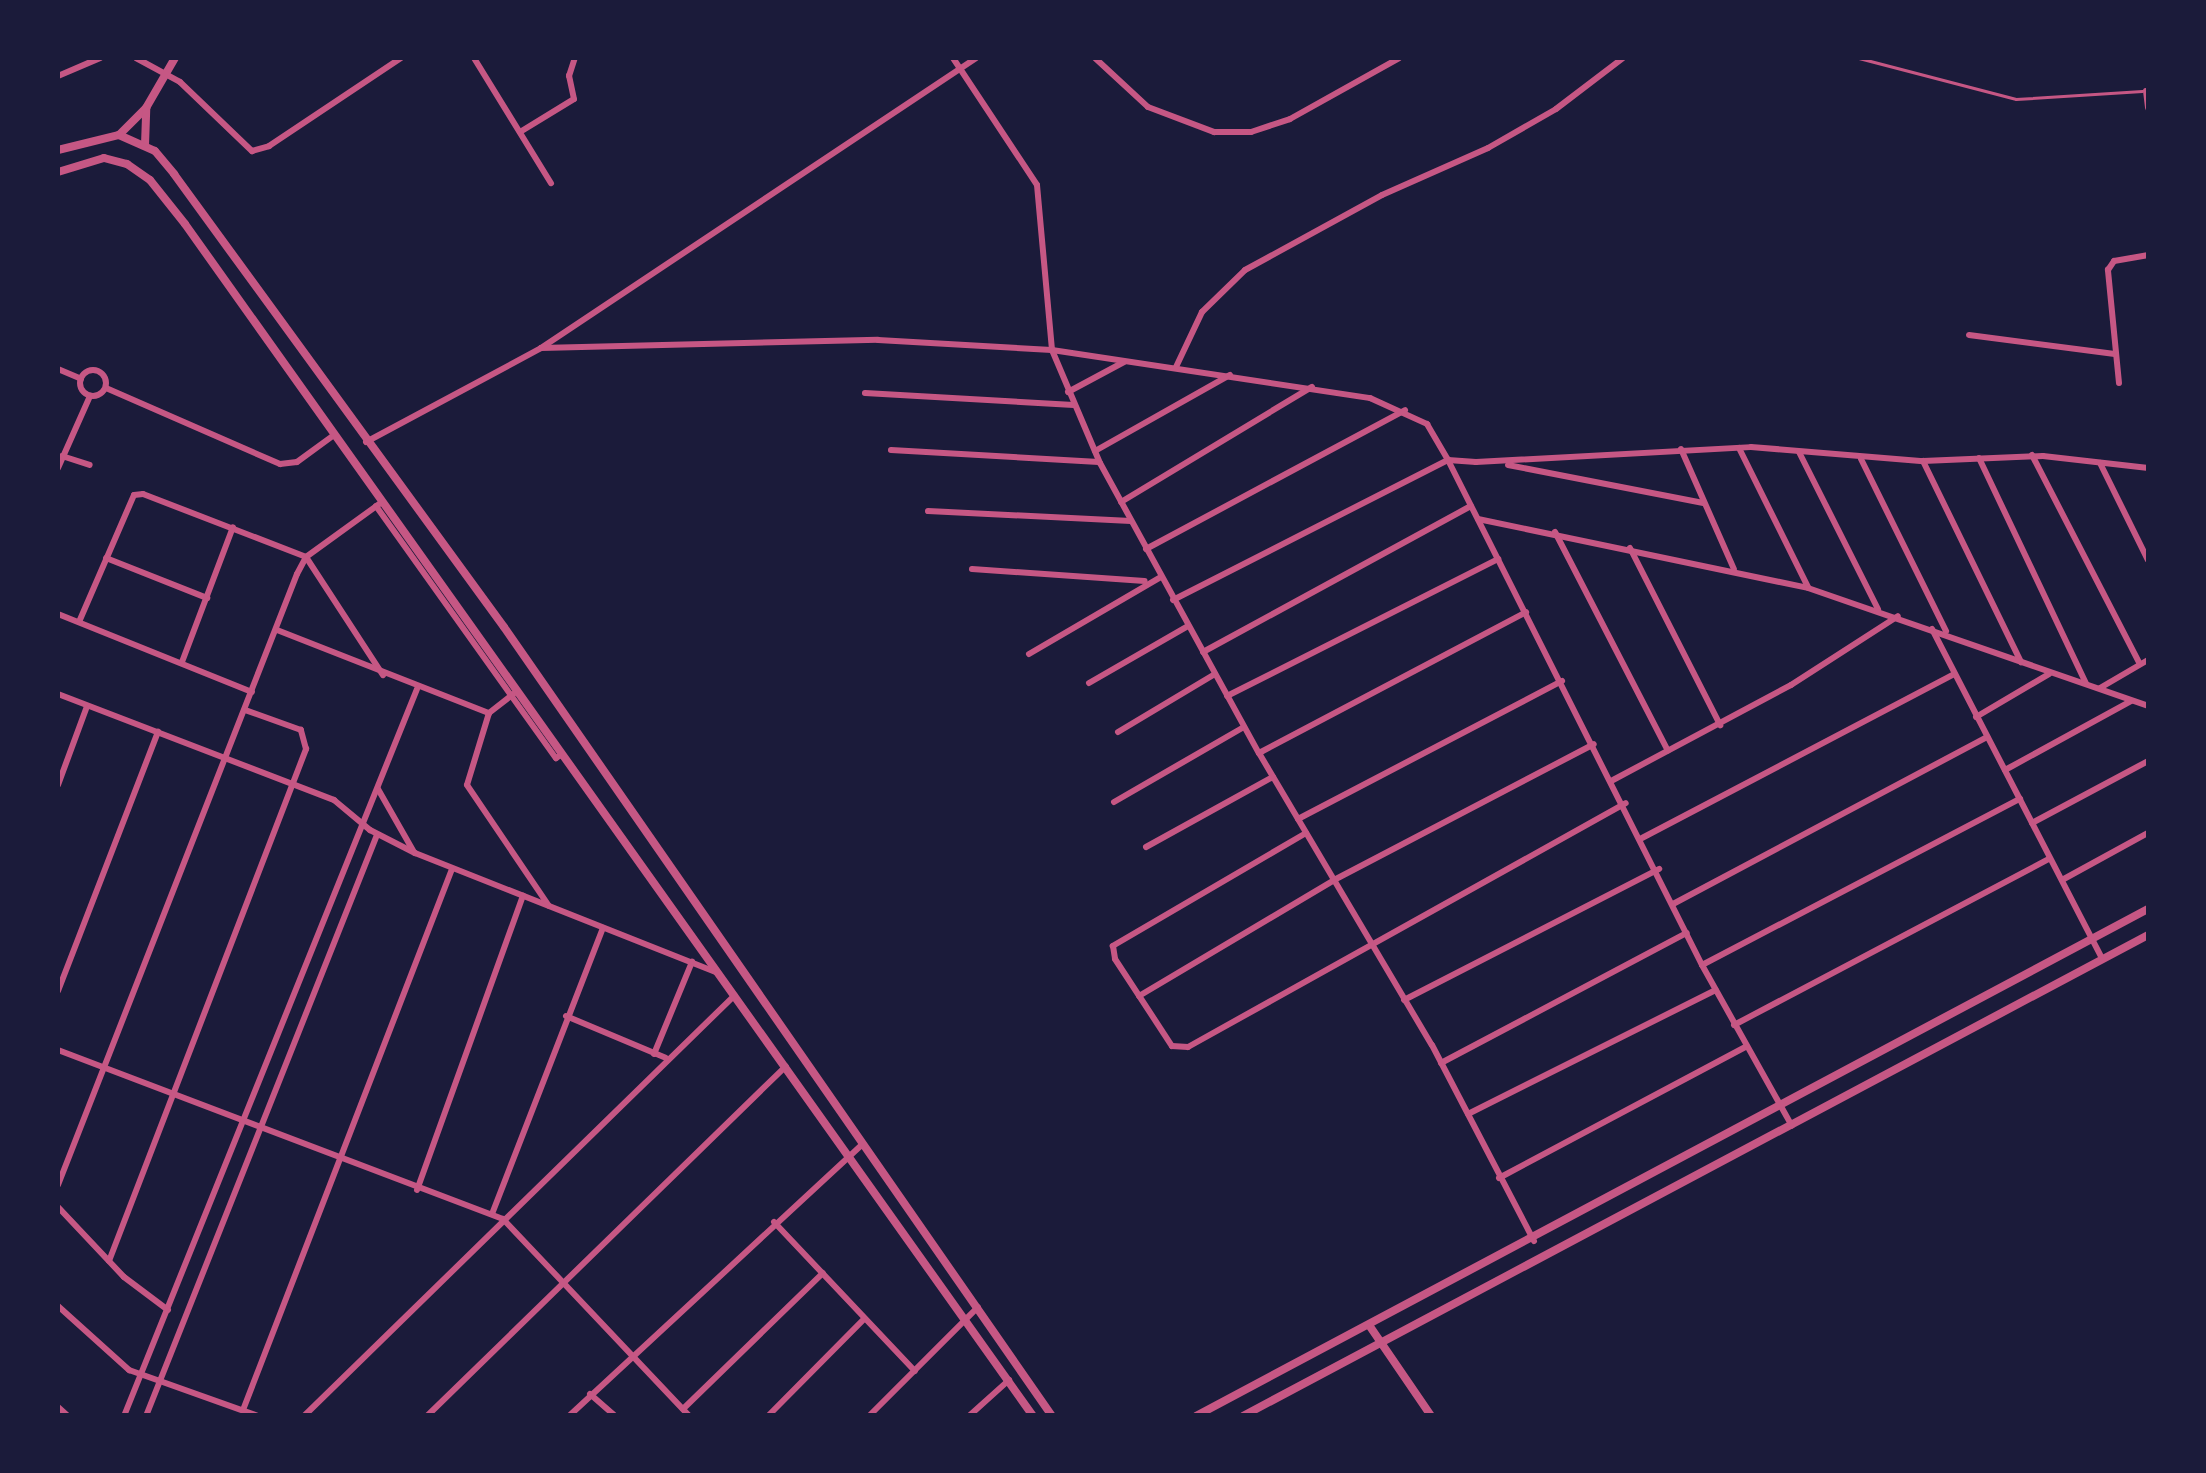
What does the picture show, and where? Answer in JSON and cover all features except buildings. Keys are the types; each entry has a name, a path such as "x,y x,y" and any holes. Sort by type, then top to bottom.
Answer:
{"street":[{"path":"58,76 100,58"},
{"path":"136,58 167,73 235,140 261,150 400,58"},
{"path":"58,150 119,134 146,108 175,58"},
{"path":"474,58 551,182"},
{"path":"520,132 574,99 569,76 575,58"},
{"path":"954,58 1037,185 1052,350 1100,462 1259,754 1441,1062 1534,1241"},
{"path":"365,442 541,348 976,58"},
{"path":"1095,58 1148,108 1214,132 1251,132 1290,119 1399,58"},
{"path":"1176,367 1202,312 1245,270 1382,194 1488,148 1556,109 1623,58"},
{"path":"2147,90 2148,108"},
{"path":"145,144 146,108"},
{"path":"119,134 145,144 174,174 365,442 494,614 1052,1416"},
{"path":"58,172 104,158 150,180 514,693 851,1154 1034,1416"},
{"path":"2118,383 2108,270 2114,261 2148,255"},
{"path":"260,331 276,333 277,318"},
{"path":"1968,336 2114,354"},
{"path":"541,348 878,340 1052,350 1312,387 1405,410 1428,424 1614,780 1702,965 1792,1126"},
{"path":"291,374 294,359 308,362"},
{"path":"1068,392 1126,360"},
{"path":"58,369 80,379 90,396"},
{"path":"80,379 95,370 104,376 106,388"},
{"path":"1095,450 1231,374"},
{"path":"1121,502 1312,387"},
{"path":"106,388 280,464 297,462 334,435"},
{"path":"58,468 90,396 106,388"},
{"path":"864,394 1074,405"},
{"path":"1146,549 1405,410"},
{"path":"1501,464 1738,448 1922,462 2032,455 2148,468"},
{"path":"1738,448 1808,588"},
{"path":"1680,449 1735,570"},
{"path":"891,450 1100,462"},
{"path":"1799,452 1878,610"},
{"path":"2032,455 2144,662 2100,688"},
{"path":"62,456 90,465"},
{"path":"1860,458 1947,633"},
{"path":"1979,458 2086,684"},
{"path":"1173,600 1448,460 1501,464 1702,503"},
{"path":"1922,462 2022,662"},
{"path":"2100,463 2148,560"},
{"path":"78,622 138,493 306,557 383,675"},
{"path":"58,1185 306,557 379,504"},
{"path":"1202,652 1471,506"},
{"path":"928,511 1132,522"},
{"path":"1478,519 1629,546 1808,588 1947,633 2050,674 2148,706"},
{"path":"182,662 233,527"},
{"path":"1555,532 1668,751"},
{"path":"1629,546 1720,725"},
{"path":"106,558 207,598"},
{"path":"1227,696 1498,559"},
{"path":"972,569 1145,580 1161,577"},
{"path":"1028,654 1145,580"},
{"path":"1259,754 1526,612"},
{"path":"58,614 252,692"},
{"path":"1614,780 1720,725 1898,616"},
{"path":"1089,684 1188,626"},
{"path":"1932,629 2102,959"},
{"path":"277,630 417,689 489,712"},
{"path":"1118,732 1215,674"},
{"path":"1642,838 1955,674"},
{"path":"1976,717 2050,674"},
{"path":"1298,819 1562,681"},
{"path":"124,1416 240,1119 417,689"},
{"path":"514,693 489,712 467,784 550,906"},
{"path":"514,693 556,758 561,755"},
{"path":"58,694 342,804 362,824 414,853 720,973"},
{"path":"2006,770 2132,700"},
{"path":"58,785 87,706"},
{"path":"109,1261 171,1092 294,784 306,738 292,726 245,710"},
{"path":"1114,802 1244,727"},
{"path":"553,743 572,731"},
{"path":"58,991 158,732"},
{"path":"1673,904 1987,737"},
{"path":"1139,996 1334,880 1594,744"},
{"path":"2032,823 2148,760"},
{"path":"1146,847 1273,777"},
{"path":"378,788 414,853"},
{"path":"1702,965 2020,799"},
{"path":"1306,833 1116,941 1112,951 1164,1039 1188,1047 1368,942 1626,804"},
{"path":"2061,880 2148,833"},
{"path":"146,1416 377,834"},
{"path":"1734,1025 2048,859"},
{"path":"243,1410 452,869"},
{"path":"1404,1000 1659,869"},
{"path":"417,1190 522,896"},
{"path":"1196,1416 1781,1110 2148,909"},
{"path":"492,1214 566,1016 604,928"},
{"path":"697,942 714,930"},
{"path":"1441,1062 1687,934"},
{"path":"1243,1416 1379,1340 1792,1126 2148,935"},
{"path":"654,1054 692,962"},
{"path":"1468,1114 1716,990"},
{"path":"304,1416 666,1058 735,995"},
{"path":"566,1016 666,1058"},
{"path":"1500,1178 1745,1047"},
{"path":"58,1050 342,1162 503,1219 628,1357 686,1412 822,1273"},
{"path":"426,1416 786,1066"},
{"path":"570,1416 628,1357 863,1144"},
{"path":"58,1206 109,1261 168,1310"},
{"path":"774,1222 914,1371"},
{"path":"58,1306 111,1359 140,1374 258,1416"},
{"path":"869,1416 978,1307"},
{"path":"768,1416 864,1319"},
{"path":"1369,1325 1431,1416"},
{"path":"969,1416 1009,1380"},
{"path":"590,1394 615,1416"},
{"path":"58,1407 68,1416"}],"lane":[{"path":"1859,58 2016,100 2147,90"}]}
